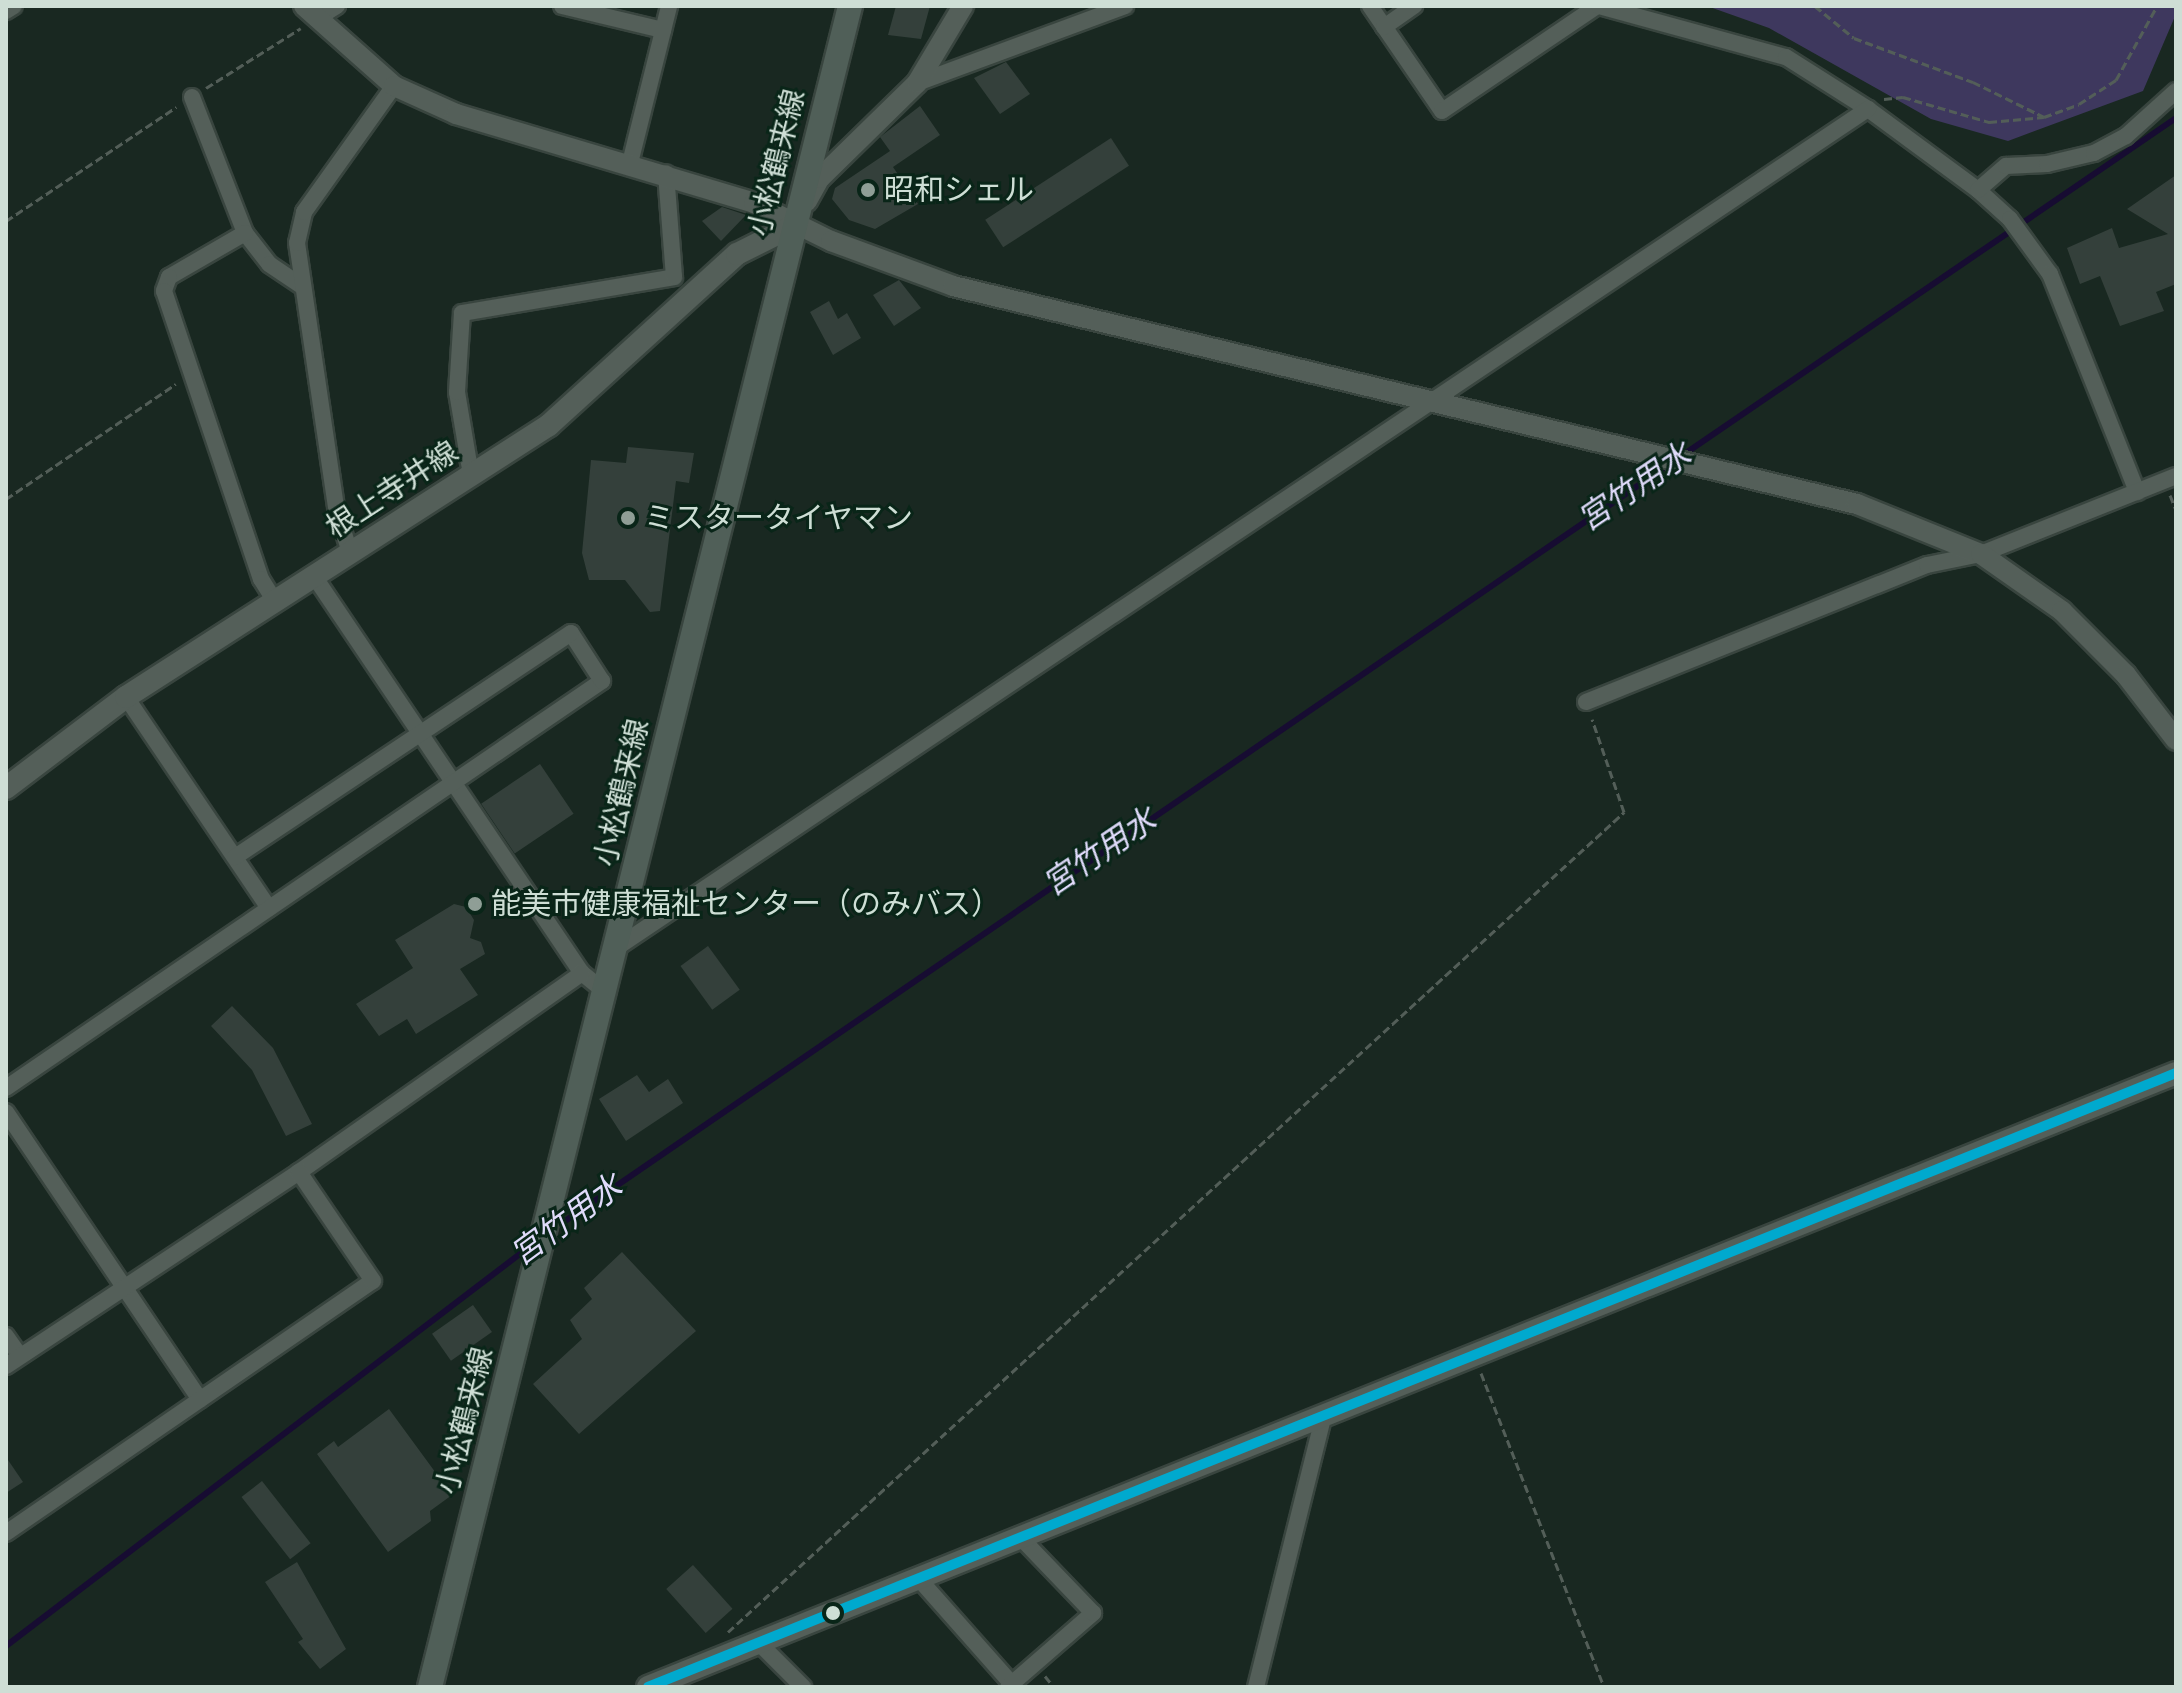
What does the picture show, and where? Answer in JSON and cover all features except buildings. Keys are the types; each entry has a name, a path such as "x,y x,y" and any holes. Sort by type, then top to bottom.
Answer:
{"main road":[{"name":"小松鶴来線","path":"430,1687 619,946 850,6"},
{"name":"根上寺井線","path":"6,788 126,697 549,425 737,254 795,225"},
{"path":"648,1687 2176,1073"}],"street":[{"path":"6,11 14,6"},
{"path":"310,13 337,6"},
{"path":"562,6 663,30"},
{"path":"630,163 669,6"},
{"path":"795,225 820,178 917,83 963,6"},
{"path":"917,83 1125,6"},
{"path":"1370,6 1442,111 1598,6 1786,57 1868,109 1978,190 2010,219 2050,274 2137,492"},
{"path":"1384,27 1414,6"},
{"path":"310,13 394,86 456,114 666,173 754,203 795,225 953,286 1857,504 1981,554 2062,611 2126,675 2176,740"},
{"path":"350,553 336,507 297,243 304,212 394,86"},
{"path":"1978,190 2006,166 2047,164 2094,153 2126,136 2176,91"},
{"path":"192,97 245,233 269,264 302,286"},
{"path":"619,946 1868,109"},
{"path":"471,475 457,392 462,313 674,277 666,173"},
{"path":"245,233 169,277 164,291 189,375 261,579 274,600"},
{"path":"1586,702 1927,565 1981,554 2176,476"},
{"path":"314,576 417,735 582,973 607,993"},
{"path":"6,1088 602,681 571,633 235,857"},
{"path":"126,697 269,908"},
{"path":"6,1336 13,1361 125,1290 299,1172 582,973"},
{"path":"6,1112 200,1400"},
{"path":"6,1533 373,1281 299,1172"},
{"path":"1256,1687 1324,1414"},
{"path":"919,1579 1010,1685 1093,1613 1021,1538"},
{"path":"758,1642 803,1687"}],"path":[{"path":"1815,6 1854,38 1973,82 2044,117"},
{"path":"1868,109 1884,98 1903,97 1971,120 2044,117 2079,104 2116,80 2157,6"},
{"path":"6,221 192,97 310,13"},
{"path":"6,499 189,375"},
{"path":"718,1641 1624,812 1586,702"},
{"path":"1474,1355 1604,1687"}],"shaded area":[{"path":"1707,6 2176,6 2176,14 2143,91 2008,141 1931,119 1769,28"}],"waterway":[{"name":"宮竹用水","path":"1680,457 2176,118"},
{"name":"宮竹用水","path":"552,1230 1671,463"},
{"name":"宮竹用水","path":"6,1646 533,1244"}],"transit line":[{"path":"648,1687 2176,1073"}],"place":[{"name":"昭和シェル","path":"868,190"},
{"name":"ミスタータイヤマン","path":"628,518"},
{"name":"能美市健康福祉センター（のみバス）","path":"475,904"}]}
